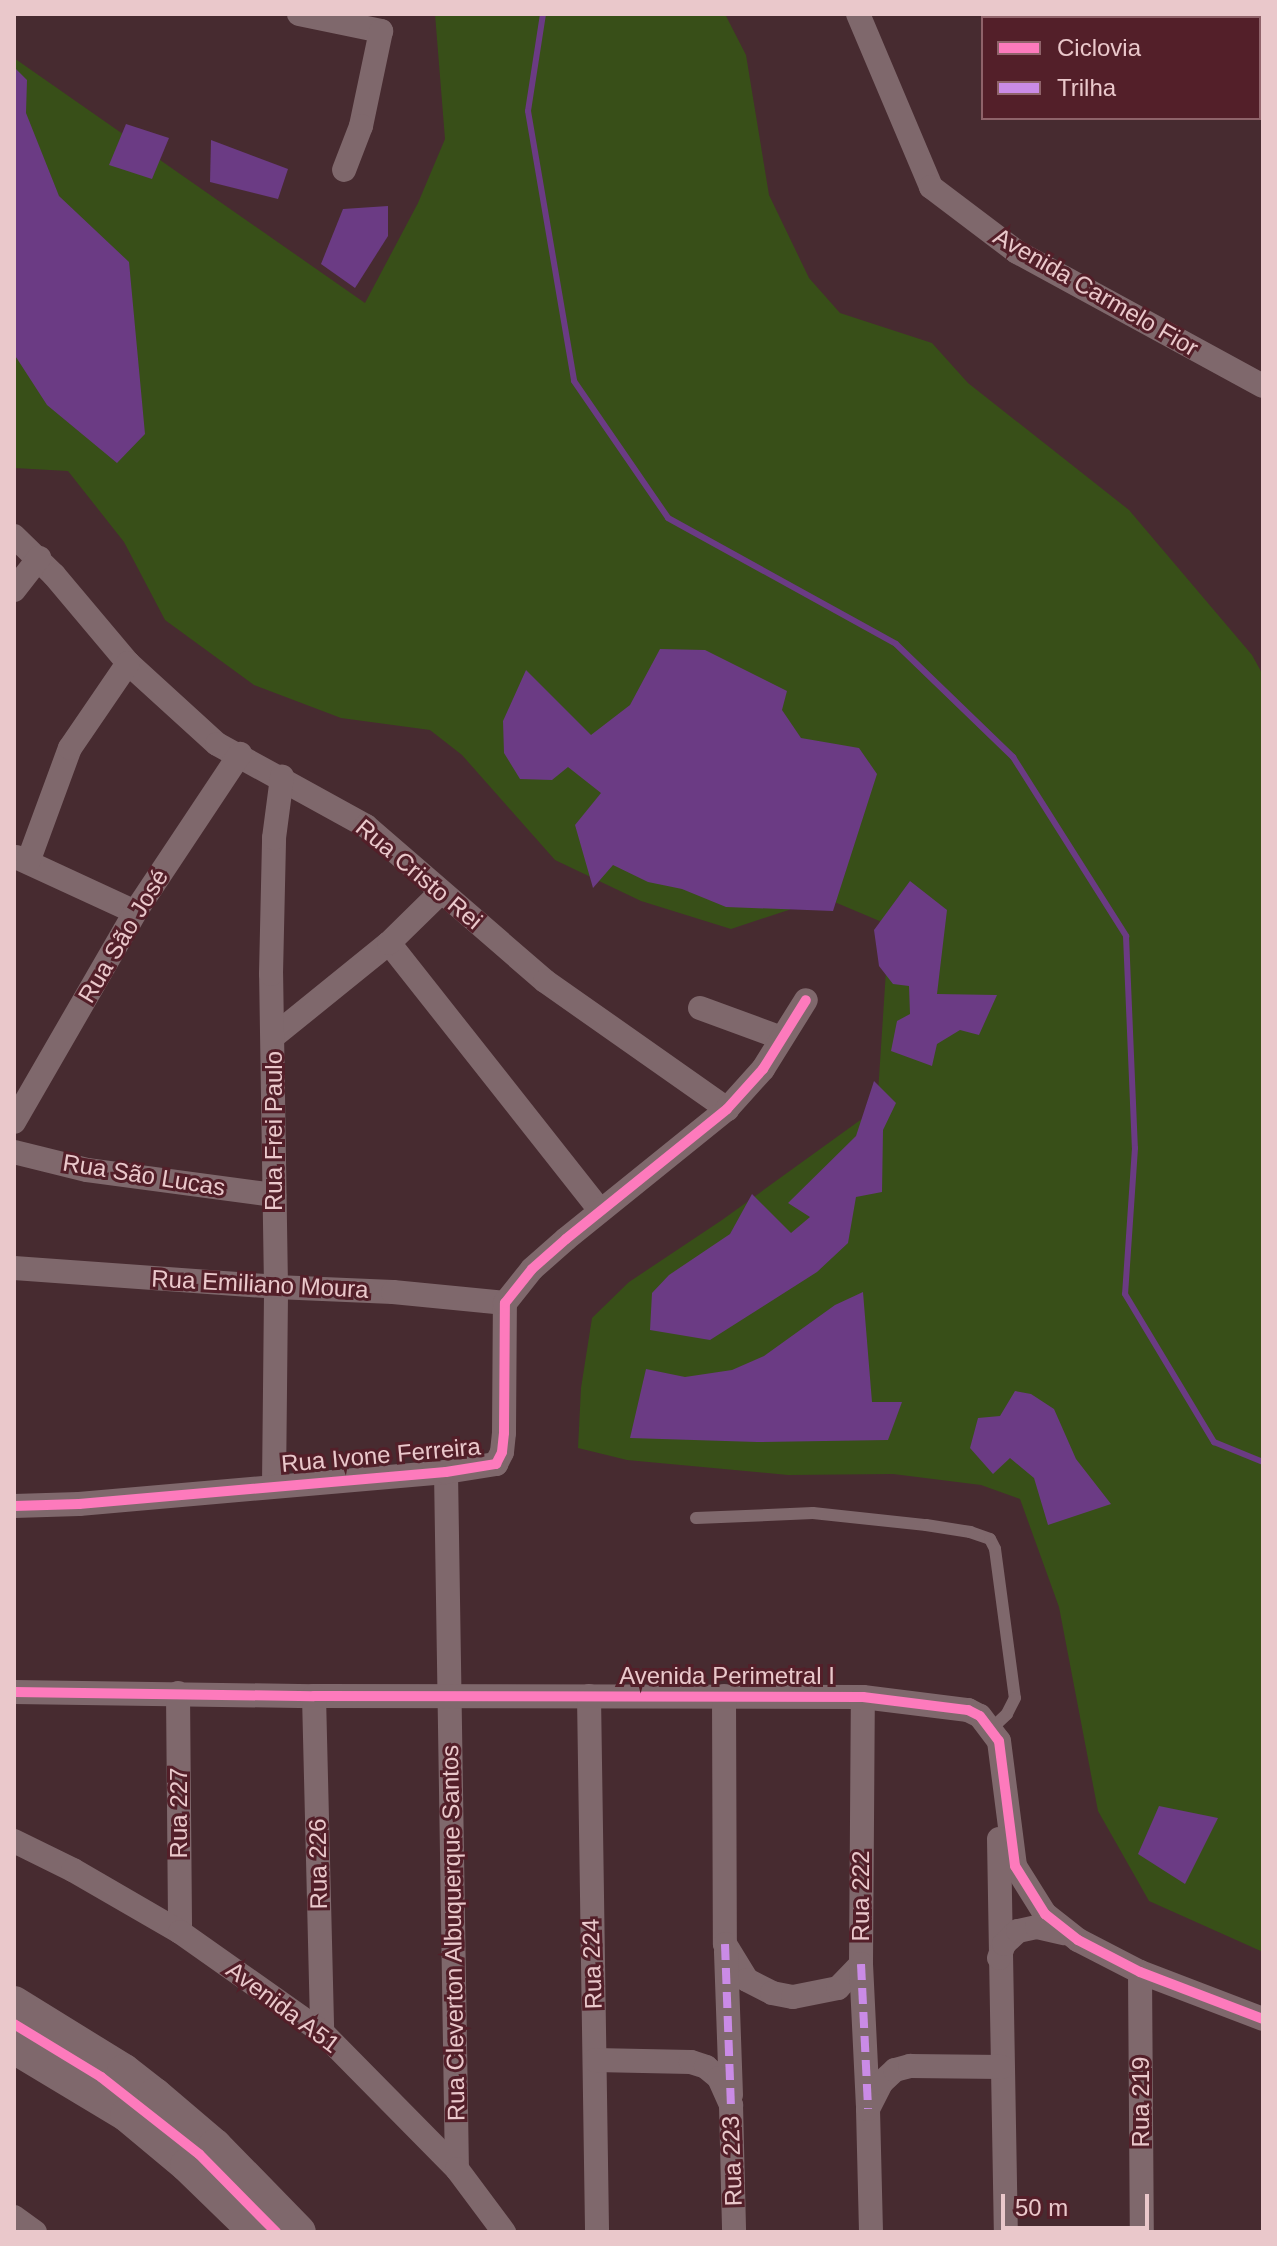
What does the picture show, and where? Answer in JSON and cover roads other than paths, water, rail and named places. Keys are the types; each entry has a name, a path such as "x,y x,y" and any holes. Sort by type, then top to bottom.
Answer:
{"street":[{"path":"299,14 381,31 361,126 344,170"},
{"name":"Avenida Carmelo Fior","path":"858,14 931,187 1017,252 1263,386"},
{"name":"Rua Cristo Rei","path":"14,536 39,558 128,663 217,744 282,777 366,826 545,981 727,1109"},
{"path":"14,590 39,558"},
{"path":"128,663 70,748 21,859 135,912"},
{"name":"Rua São José","path":"14,1122 135,912 240,754"},
{"name":"Rua Frei Paulo","path":"274,1485 276,1287 271,974 274,838 282,777"},
{"path":"274,1036 389,943 441,892"},
{"path":"389,943 600,1210"},
{"path":"505,1303 532,1269 600,1210 727,1109 763,1069 806,1000"},
{"path":"700,1008 782,1038"},
{"name":"Rua São Lucas","path":"14,1152 87,1170 274,1195"},
{"name":"Rua Emiliano Moura","path":"14,1268 276,1287 393,1292 505,1303"},
{"name":"Rua Ivone Ferreira","path":"14,1506 79,1504 490,1467 502,1452 505,1303"},
{"name":"Rua Cleverton Albuquerque Santos","path":"446,1472 457,2169"},
{"name":"Avenida Perimetral I","path":"14,1692 863,1697 957,1707 980,1716 996,1738"},
{"name":"Rua 227","path":"178,1693 180,1932"},
{"name":"Rua 226","path":"314,1696 322,2032"},
{"name":"Rua 224","path":"589,1696 597,2232"},
{"path":"724,1696 725,1944 731,2105"},
{"name":"Rua 222","path":"725,1944 747,1980 772,1993 793,1997 838,1988 861,1964 863,1697"},
{"path":"996,1738 1015,1866 1038,1905 1068,1934"},
{"path":"996,1738 1006,2232"},
{"name":"Avenida A51","path":"14,1841 73,1870 180,1932 322,2032 457,2169 504,2232"},
{"path":"999,1958 1004,1944 1018,1931 1037,1927 1068,1934 1140,1972 1263,2019"},
{"path":"861,1964 871,2232"},
{"name":"Rua 219","path":"1140,1972 1142,2232"},
{"path":"14,2003 124,2071 155,2095 215,2146 299,2232"},
{"path":"14,2047 127,2115 187,2165 256,2232"},
{"name":"Rua 223","path":"595,2060 700,2064 719,2078 731,2105 734,2232"},
{"path":"868,2109 881,2083 903,2067 1002,2067"},
{"path":"14,2217 35,2232"}],"lane":[{"path":"696,1518 813,1513 926,1525 990,1539 995,1549 1015,1698 996,1738"}],"waterway":[{"path":"543,14 528,111 574,381 668,518 896,644 1013,757 1126,936 1135,1148 1125,1294 1214,1442 1263,1462"}]}
